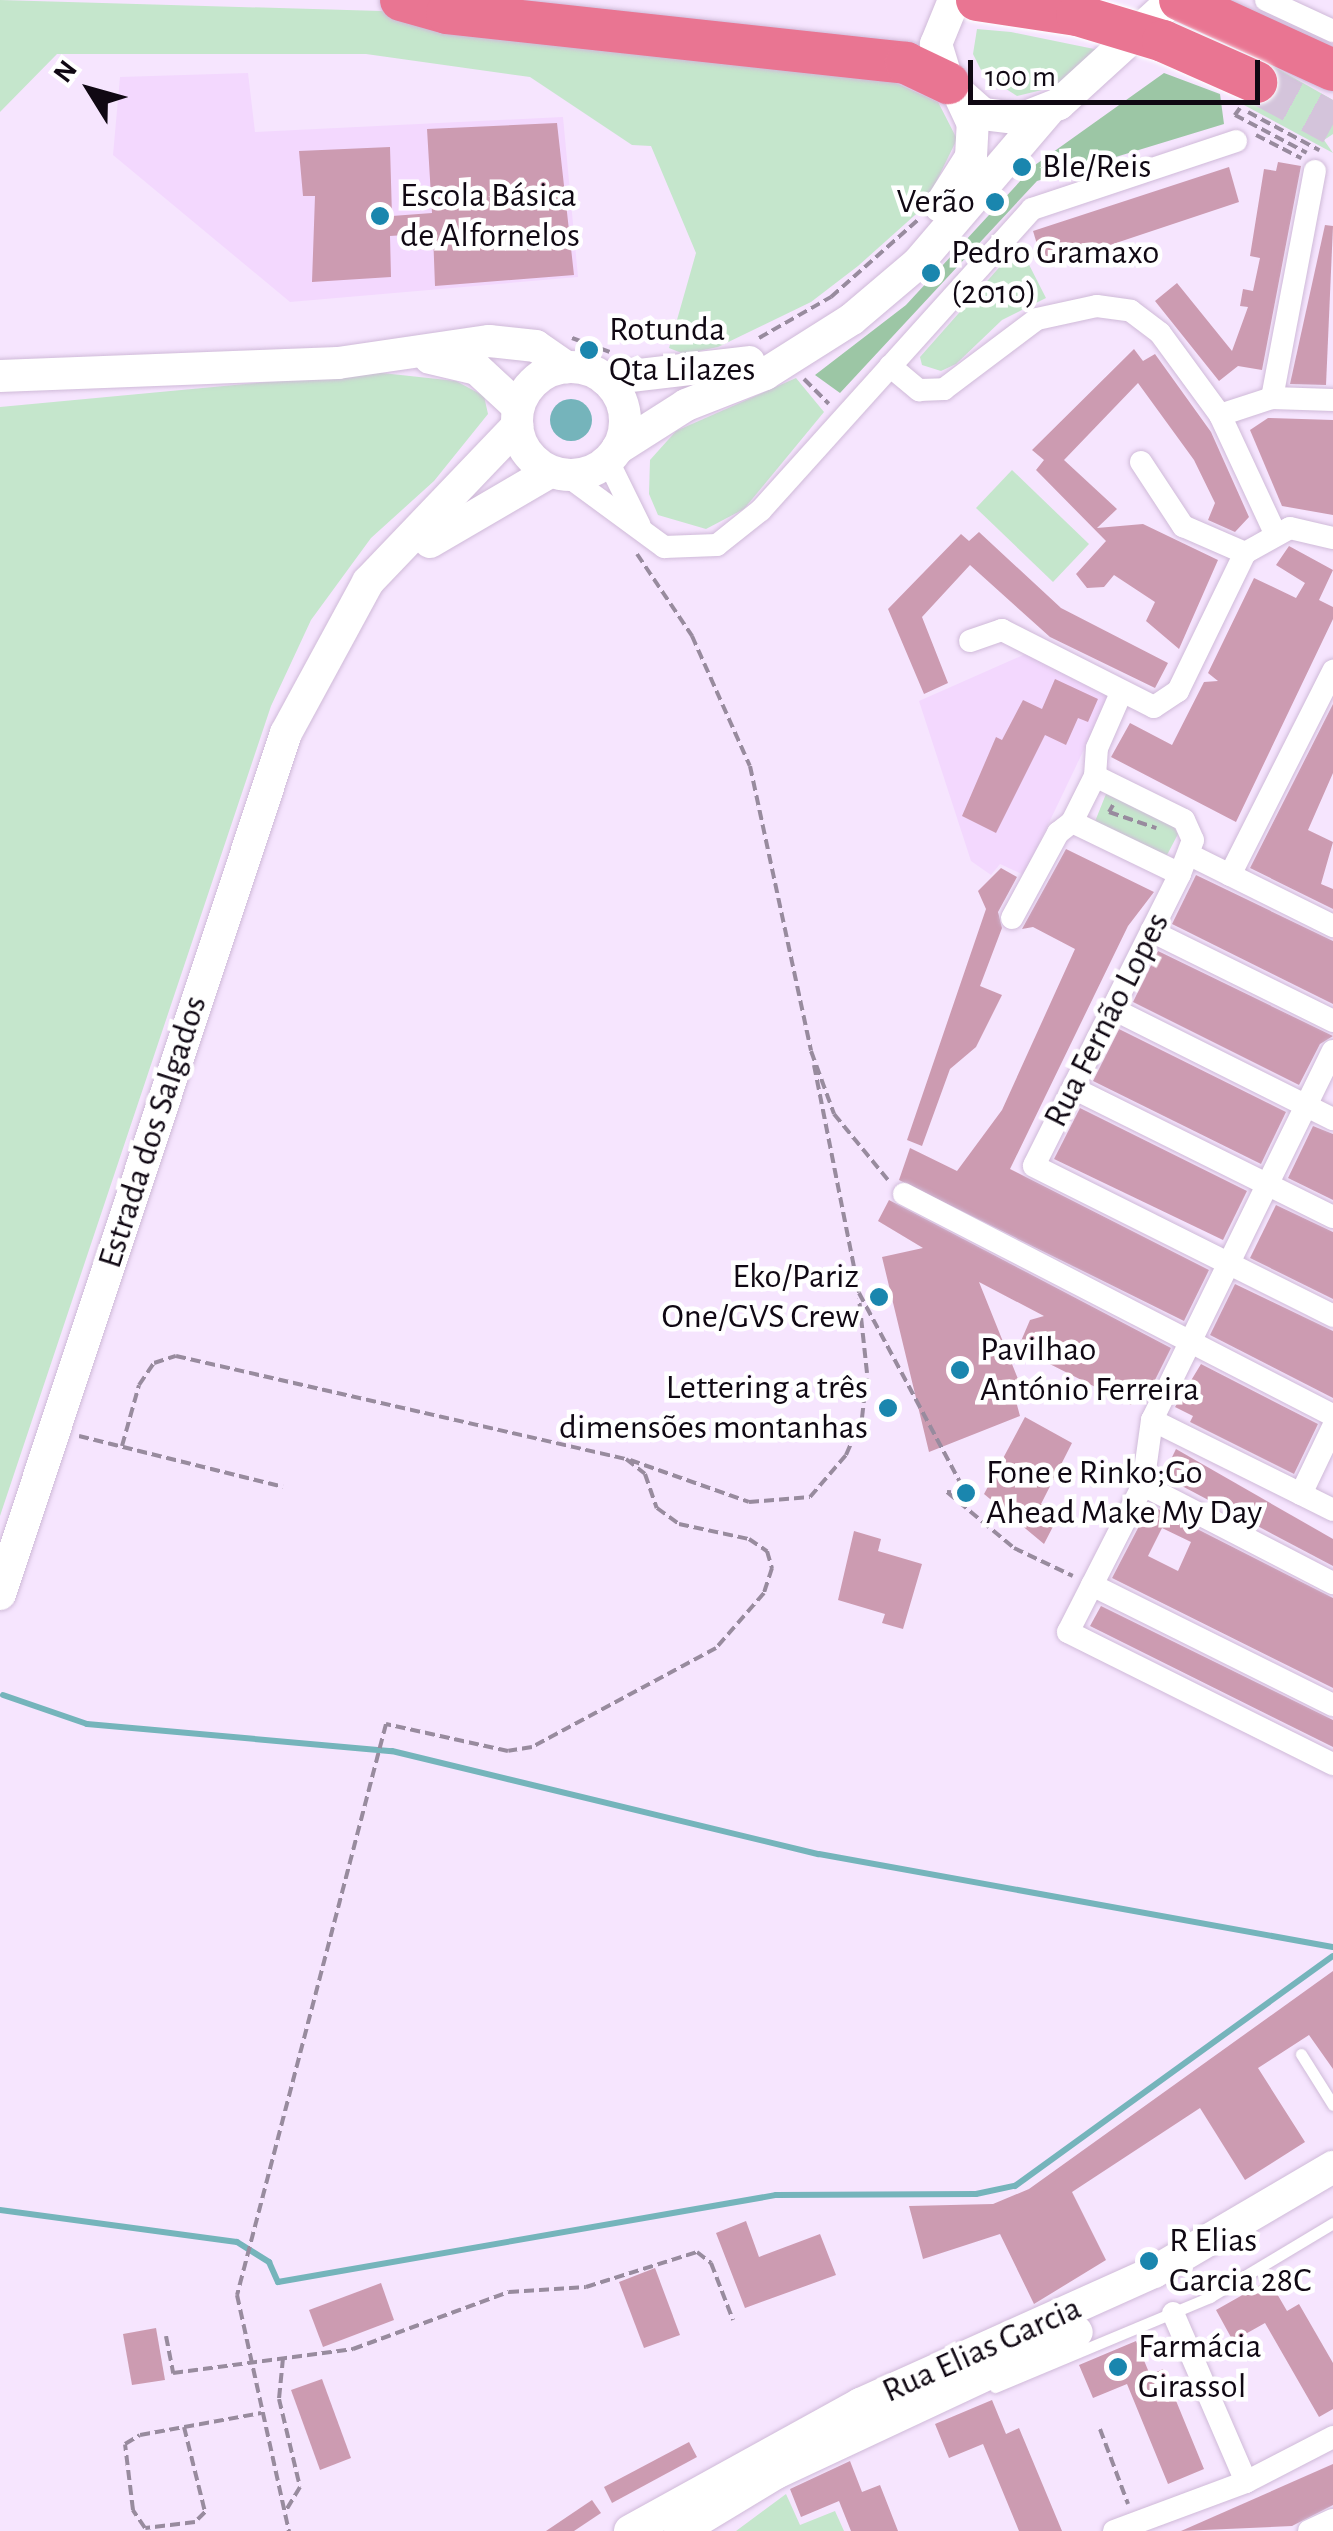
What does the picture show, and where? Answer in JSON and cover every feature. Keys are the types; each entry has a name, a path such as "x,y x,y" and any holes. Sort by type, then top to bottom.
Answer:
{"highway":[{"path":"401,0 448,13 906,63 954,90"},
{"path":"978,0 1146,36 1256,82"},
{"path":"1176,0 1333,70"}],"main road":[{"path":"517,416 536,379 566,367 745,364 830,312 910,242 958,184 974,140 936,44 954,0"},
{"path":"406,354 476,369 517,416 527,454 558,473 612,455 686,405 786,362 918,263 1047,112 1176,0"},
{"path":"954,90 996,118 1047,112"},
{"path":"0,376 170,372 406,354 498,341 536,346 566,367"},
{"path":"612,455 622,404 615,368"},
{"name":"Estrada dos Salgados","path":"0,1594 286,733 315,673 368,582 517,416"},
{"name":"Estrada dos Salgados","path":"315,673 440,533 558,473"},
{"name":"Rua Elias Garcia","path":"630,2531 860,2404 1154,2272 1333,2166"},
{"name":"Rua Elias Garcia","path":"697,2526 899,2414 1162,2292 1333,2191"}],"street":[{"path":"1266,0 1331,26"},
{"path":"558,473 651,541 692,550 737,533 1032,209 1236,141"},
{"path":"1272,398 1315,171"},
{"path":"890,366 919,390 944,389 1038,319 1116,308 1160,333 1220,414 1274,531"},
{"path":"1220,414 1272,398 1333,400"},
{"path":"612,455 651,541"},
{"path":"1141,462 1183,526 1245,553"},
{"path":"970,641 1002,630 1154,707 1171,700 1245,553 1274,531 1311,528 1333,538"},
{"path":"1230,875 1333,672"},
{"path":"1012,918 1058,834 1072,822 1094,776 1097,748 1121,692"},
{"path":"1094,776 1184,820 1188,856"},
{"path":"1072,822 1188,856 1333,926"},
{"name":"Rua Fernão Lopes","path":"1188,856 1034,1166 1230,1263"},
{"path":"1152,931 1333,1021"},
{"path":"1112,1010 1333,1120"},
{"path":"1333,1051 1152,1420 1143,1485 1068,1632 1333,1764"},
{"path":"1073,1088 1333,1217"},
{"path":"904,1194 1333,1415"},
{"path":"1230,1263 1333,1316"},
{"path":"1152,1420 1333,1510"},
{"path":"1301,1494 1333,1428"},
{"path":"1143,1485 1333,1583"},
{"path":"1092,1584 1333,1706"},
{"path":"1173,2313 1246,2482"},
{"path":"1125,2526 1246,2482 1333,2437"},
{"path":"1309,2531 1333,2520"}],"lane":[{"path":"1300,2054 1333,2105"},
{"path":"899,2414 999,2386 1173,2313 1333,2223"}],"path":[{"path":"1236,141 1245,129 1306,160 1309,154 1235,115 1239,108 1333,153"},
{"path":"741,344 831,297 930,207"},
{"path":"558,332 615,368"},
{"path":"786,362 843,418"},
{"path":"122,1446 139,1385 154,1363 176,1356 626,1459 749,1502 810,1497 846,1454 862,1418 867,1373 859,1294 750,766 692,636 604,504"},
{"path":"1083,799 1099,808 1116,799 1109,812 1168,831"},
{"path":"811,1051 834,1114 904,1194"},
{"path":"859,1294 966,1493 947,1492 1014,1548 1092,1584"},
{"path":"55,1430 283,1486"},
{"path":"288,2531 251,2360 239,2281 386,1724 508,1751 532,1747 716,1648 764,1593 767,1552 749,1539 679,1524 658,1508 646,1474 626,1459"},
{"path":"166,2336 173,2373 353,2348 530,2287 586,2287 678,2253 697,2252 711,2262 733,2320"},
{"path":"283,2358 280,2399 300,2487 284,2512"},
{"path":"184,2427 204,2512 195,2522 145,2528 133,2510 124,2444 184,2427 263,2413"},
{"path":"1100,2429 1125,2526"}],"shaded area":[{"path":"0,0 381,11 720,62 885,78 938,102 957,139 924,207 858,266 811,302 718,347 684,354 669,348 696,253 651,146 632,145 530,77 366,54 57,54 0,112"},
{"path":"977,29 1099,50 1059,86 1017,96 983,74 973,54"},
{"path":"1268,63 1333,100 1333,134 1324,140 1333,153 1244,105"},
{"name":"Escola Básica de Alfornelos","path":"248,73 255,132 563,117 578,277 290,302 113,155 120,77"},
{"path":"1164,73 1220,94 1224,124 1037,181 840,393 815,375 906,305 1035,165"},
{"path":"1019,245 1046,298 1002,320 956,364 941,371 922,365 920,357"},
{"path":"373,372 456,381 484,396 488,414 434,481 371,538 311,620 271,706 0,1516 0,407"},
{"path":"796,378 824,412 744,509 706,529 658,515 649,494 650,460 676,431"},
{"path":"571,399 586,405 592,420 586,435 571,441 556,435 550,420 556,405"},
{"path":"1012,470 1089,544 1053,582 976,508"},
{"path":"1030,652 1110,695 1024,875 1000,864 991,875 971,861 919,701"},
{"path":"1106,794 1172,824 1178,834 1167,855 1094,824"},
{"path":"786,2494 800,2525 835,2511 844,2531 736,2531"}],"building":[{"path":"557,123 574,275 435,286 433,233 390,236 391,277 312,282 315,196 303,196 299,151 390,147 392,216 432,213 427,129"},
{"path":"1278,162 1301,166 1262,370 1238,366 1219,381 1155,301 1177,283 1232,351 1248,307 1240,306 1243,289 1253,291 1260,258 1250,256 1264,169 1276,171"},
{"path":"1229,167 1239,202 1044,267 1033,231"},
{"path":"1325,225 1333,226 1326,385 1290,384"},
{"path":"1134,349 1143,361 1155,354 1211,432 1249,517 1235,532 1208,520 1215,503 1194,460 1138,383 1064,460 1117,509 1097,528 1143,524 1218,560 1179,649 1146,621 1155,602 1114,575 1104,587 1087,588 1076,574 1106,541 1036,470 1044,460 1032,450"},
{"path":"1268,418 1333,420 1333,515 1282,506 1250,430"},
{"path":"979,532 1061,608 1168,663 1155,688 1050,637 970,565 922,617 948,683 924,694 888,609 961,534 969,541"},
{"path":"1289,546 1333,570 1319,600 1333,607 1333,619 1236,822 1111,757 1130,723 1172,745 1204,682 1218,681 1208,673 1254,578 1296,598 1305,583 1276,565"},
{"path":"1055,679 1098,699 1088,722 1078,718 1066,745 1045,735 996,833 962,816 996,737 1002,740 1023,700 1042,709"},
{"path":"1333,704 1333,773 1308,830 1333,842 1321,884 1333,889 1333,909 1250,868"},
{"path":"1066,849 1154,892 1128,926 1010,1169 1209,1270 1184,1321 899,1180 910,1148 957,1171 1002,1110 1075,949 1033,927 1022,929"},
{"path":"1001,868 1017,877 998,912 1002,928 980,986 1002,995 976,1047 950,1069 922,1146 907,1140 986,909 978,891"},
{"path":"1196,875 1333,941 1333,1004 1172,924"},
{"path":"1158,951 1333,1036 1320,1044 1299,1085 1133,1002"},
{"path":"1119,1029 1286,1112 1261,1164 1093,1081"},
{"path":"1080,1108 1247,1191 1223,1240 1054,1159"},
{"path":"1313,1126 1333,1134 1333,1200 1288,1178"},
{"path":"889,1200 1171,1348 1145,1400 1136,1395 1131,1405 1018,1348 1030,1320 1044,1316 979,1282 1018,1379 1011,1383 1020,1416 929,1452 882,1257 923,1248 878,1221"},
{"path":"1276,1205 1333,1232 1333,1299 1250,1258"},
{"path":"1235,1284 1333,1331 1333,1398 1210,1335"},
{"path":"1201,1364 1318,1424 1294,1474 1190,1422 1193,1416 1175,1407"},
{"path":"1025,1417 1072,1443 1041,1504 1060,1513 1044,1544 984,1494"},
{"path":"1176,1449 1333,1539 1333,1566 1163,1476"},
{"path":"1150,1505 1333,1598 1333,1688 1112,1578","holes":["1162,1528 1191,1542 1178,1571 1148,1556"]},
{"path":"854,1531 881,1539 878,1551 922,1564 903,1629 882,1623 885,1614 838,1600"},
{"path":"1101,1606 1333,1720 1333,1747 1090,1626"},
{"path":"1333,1971 1333,2069 1309,2035 1258,2068 1305,2142 1245,2180 1200,2108 1072,2192 1106,2260 1034,2304 1000,2234 923,2259 909,2206 993,2204 1029,2189"},
{"path":"746,2221 759,2257 820,2234 836,2275 745,2308 716,2233"},
{"path":"655,2268 680,2335 644,2348 619,2282"},
{"path":"1269,2280 1287,2311 1299,2304 1333,2363 1333,2409 1319,2417 1265,2323 1233,2341 1216,2310"},
{"path":"381,2283 394,2320 323,2347 309,2310"},
{"path":"156,2328 165,2380 132,2385 123,2334"},
{"path":"1136,2341 1150,2375 1163,2369 1204,2469 1168,2484 1127,2384 1093,2398 1079,2365"},
{"path":"322,2379 351,2458 320,2470 291,2390"},
{"path":"992,2400 1006,2434 1019,2428 1062,2531 1019,2531 983,2444 949,2458 935,2424"},
{"path":"689,2442 697,2457 612,2503 604,2487"},
{"path":"850,2461 862,2492 880,2485 898,2531 851,2531 839,2501 801,2517 790,2489"},
{"path":"1333,2464 1333,2505 1292,2526 1181,2531"},
{"path":"592,2500 601,2513 574,2531 546,2531"}],"waterway":[{"path":"3,1695 87,1724 392,1751 819,1854 1333,1947"},
{"path":"0,2210 237,2242 269,2262 278,2282 776,2195 976,2194 1015,2186 1333,1956"}],"tunnel":[{"path":"1256,82 1333,124"}],"place":[{"name":"Ble/Reis","path":"1022,167"},
{"name":"Verão","path":"995,202"},
{"name":"Escola Básica de Alfornelos","path":"380,216"},
{"name":"Pedro Gramaxo (2010)","path":"931,273"},
{"name":"Rotunda Qta Lilazes","path":"589,350"},
{"name":"Eko/Pariz One/GVS Crew","path":"879,1297"},
{"name":"Pavilhao António Ferreira","path":"960,1370"},
{"name":"Lettering a três dimensões montanhas","path":"888,1408"},
{"name":"Fone e Rinko;Go Ahead Make My Day","path":"966,1493"},
{"name":"R Elias Garcia 28C","path":"1149,2261"},
{"name":"Farmácia Girassol","path":"1118,2367"}]}
